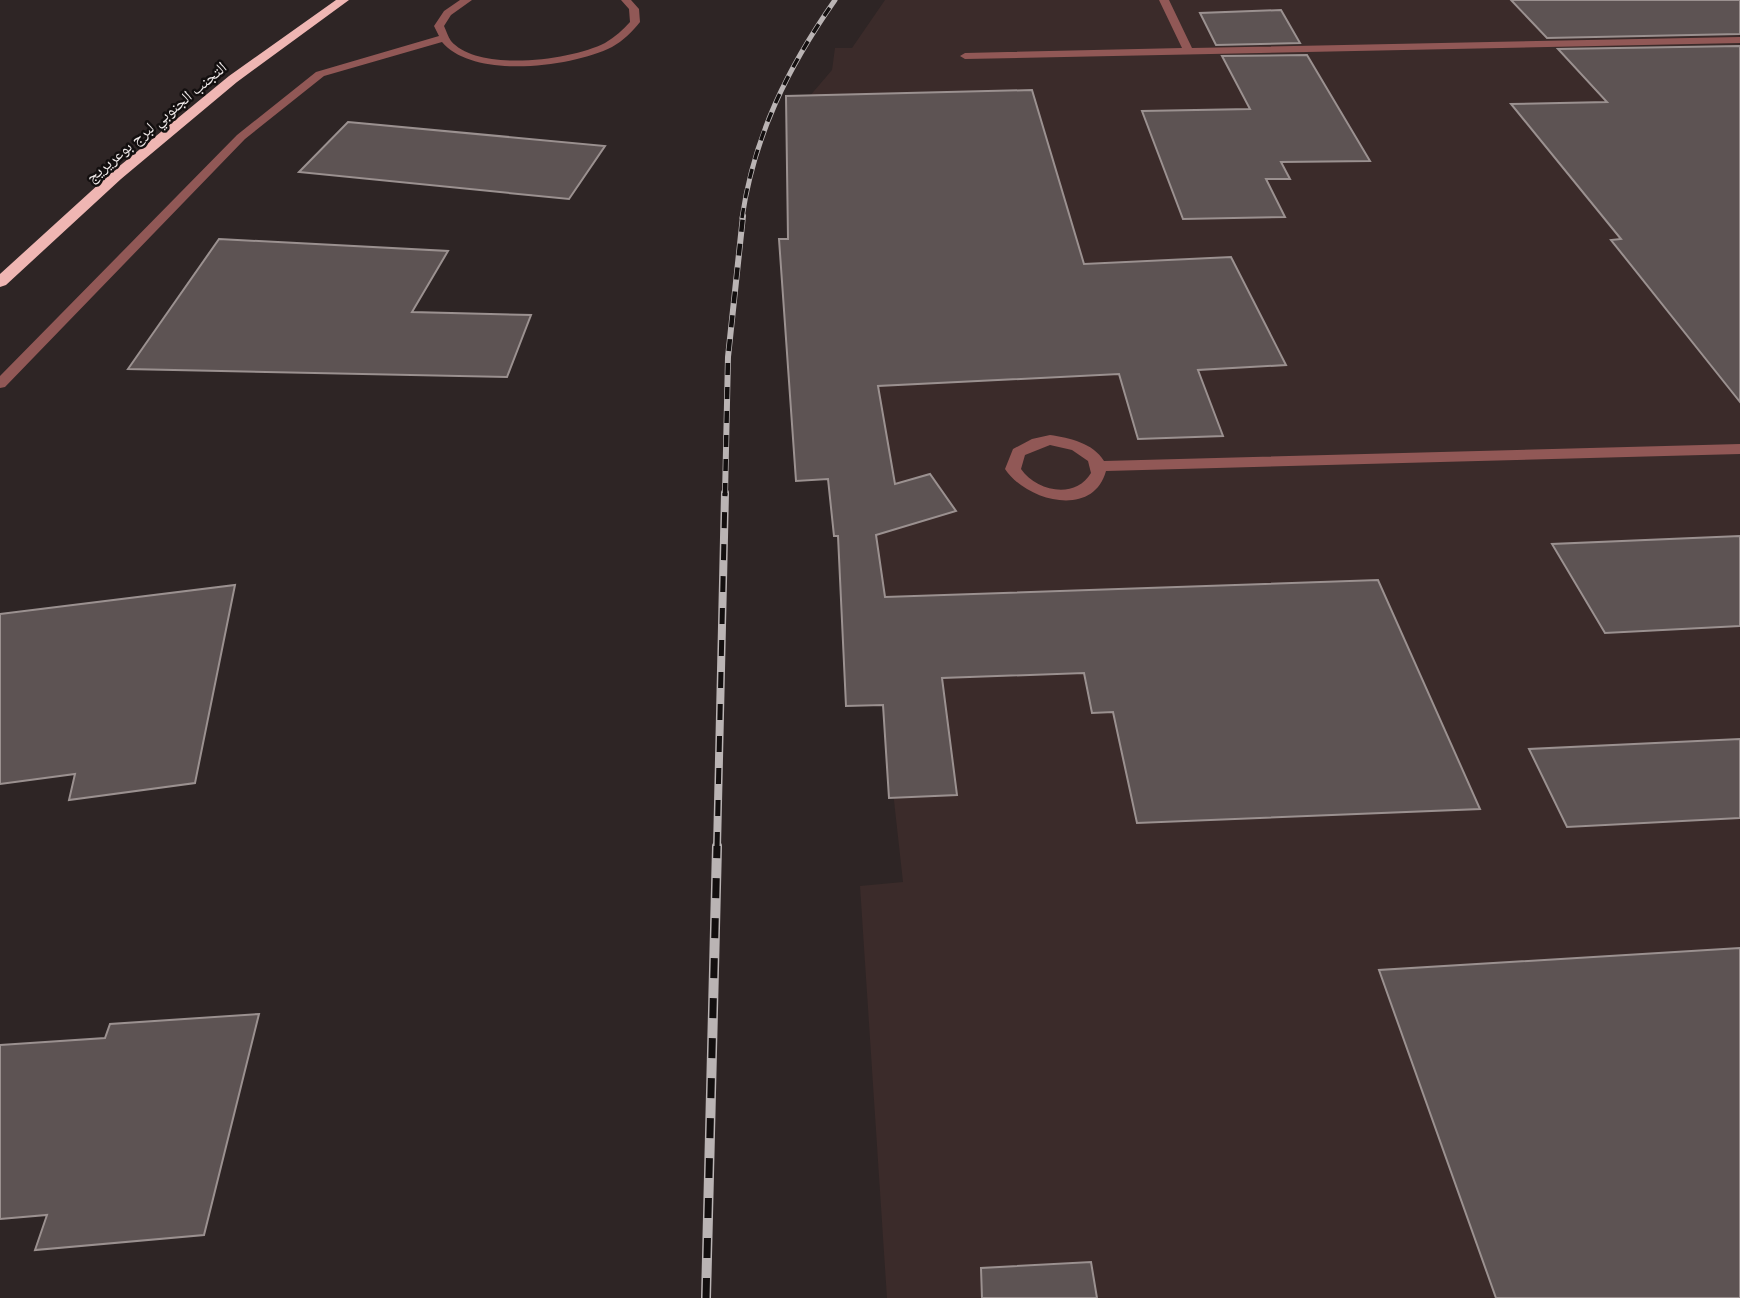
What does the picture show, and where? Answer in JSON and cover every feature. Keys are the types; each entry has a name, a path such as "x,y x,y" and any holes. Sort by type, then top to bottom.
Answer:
{"highway":[{"name":"التجنب الجنوبي لبرج بوعريريج","path":"0,282 116,176 233,79 343,0"}],"street":[{"path":"467,0 447,13 439,26 441,39 455,51 478,59 508,63 575,57 604,48 624,36 635,22 634,9 625,0"},
{"path":"1164,0 1188,51"},
{"path":"0,384 241,136 320,74 441,39"},
{"path":"965,56 1740,40"},
{"path":"1050,440 1063,441 1086,450 1098,466 1097,476 1092,484 1068,494 1039,491 1017,477 1013,469 1018,452 1037,442 1050,440"},
{"path":"1098,466 1740,449"}],"shaded area":[{"path":"885,0 1740,0 1740,1298 887,1298 860,886 903,882 859,484 797,111 832,70 835,48 852,48"}],"building":[{"path":"1511,0 1740,0 1740,34 1547,38"},
{"path":"1281,10 1300,43 1216,45 1200,13"},
{"path":"1740,46 1740,402 1611,240 1621,239 1511,104 1607,102 1558,49"},
{"path":"1307,55 1370,161 1281,162 1290,179 1266,179 1285,217 1183,219 1142,111 1250,109 1222,56"},
{"path":"1032,90 1084,264 1231,257 1286,365 1198,370 1223,436 1138,439 1119,374 878,386 895,484 930,474 956,511 876,535 885,597 1378,580 1480,809 1137,823 1113,712 1092,713 1084,673 942,678 957,795 889,798 883,705 846,706 838,536 834,536 828,479 796,481 779,239 788,239 786,96"},
{"path":"348,122 605,146 569,199 299,172"},
{"path":"219,239 448,251 412,312 531,315 507,377 128,369"},
{"path":"1740,536 1740,626 1605,633 1552,544"},
{"path":"235,585 195,783 69,800 75,774 0,784 0,614"},
{"path":"1740,739 1740,818 1567,827 1529,749"},
{"path":"1740,948 1740,1298 1496,1298 1379,970"},
{"path":"259,1014 204,1235 35,1250 47,1215 0,1219 0,1045 105,1038 110,1024"},
{"path":"1091,1262 1097,1298 982,1298 981,1268"}],"railway":[{"path":"742,218 755,159 775,103 802,51 835,0"},
{"path":"725,495 728,357 743,216"},
{"path":"717,848 725,493"},
{"path":"706,1298 717,846"}]}
